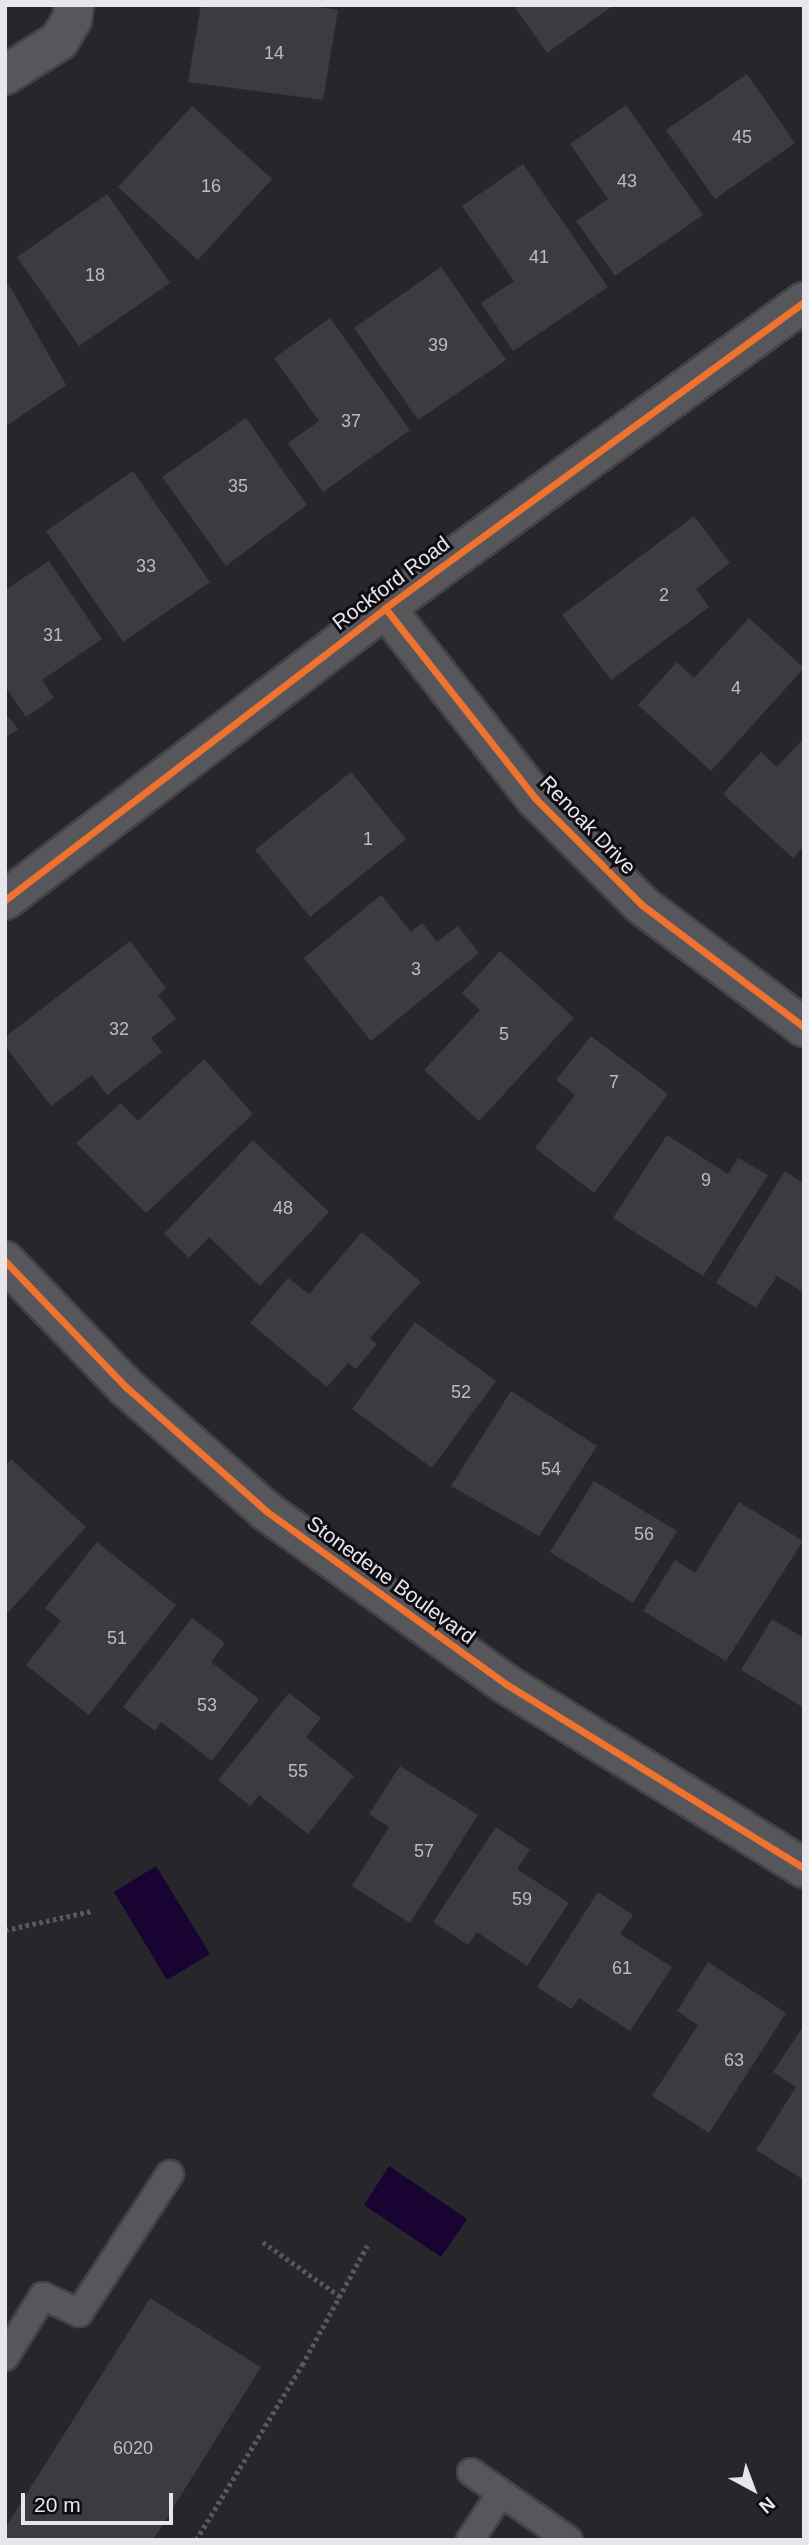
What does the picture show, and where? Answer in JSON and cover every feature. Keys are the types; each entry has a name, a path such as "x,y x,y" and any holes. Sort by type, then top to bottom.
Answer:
{"street":[{"path":"5,75 59,41 72,19 74,5"},
{"name":"Rockford Road","path":"5,900 385,608 804,302"},
{"name":"Renoak Drive","path":"385,608 535,798 642,905 804,1027"},
{"name":"Stonedene Boulevard","path":"5,1261 126,1387 267,1511 506,1684 804,1868"}],"lane":[{"path":"5,2357 43,2296 79,2312 170,2174"},
{"path":"471,2472 569,2540"},
{"path":"470,2540 501,2493"}],"path":[{"path":"5,1930 92,1911"},
{"path":"263,2242 341,2297"},
{"path":"196,2540 341,2297 368,2246"}],"shaded area":[{"path":"156,1866 210,1954 167,1980 114,1892"},
{"path":"389,2166 467,2219 441,2257 364,2205"}],"building":[{"path":"201,5 307,5 338,10 323,100 188,82"},
{"path":"513,5 614,5 547,53"},
{"path":"747,74 795,143 715,199 666,130"},
{"path":"626,105 703,215 615,276 576,221 608,199 570,144"},
{"path":"192,106 272,179 198,260 118,187"},
{"path":"523,164 608,287 513,351 481,303 514,281 462,206"},
{"path":"107,194 170,283 79,346 17,257"},
{"path":"441,267 506,360 418,420 354,328"},
{"path":"5,278 66,385 8,425 5,421"},
{"path":"330,318 410,430 323,492 288,443 319,421 274,358"},
{"path":"246,418 307,505 226,566 162,477"},
{"path":"133,471 210,582 123,642 46,531"},
{"path":"694,516 730,563 696,589 709,607 611,680 562,615"},
{"path":"49,561 102,639 42,680 54,698 26,717 5,686 5,590"},
{"path":"749,618 804,668 711,771 638,705 677,662 694,678"},
{"path":"5,712 18,729 5,738"},
{"path":"804,738 804,846 793,858 723,794 761,752 777,767"},
{"path":"351,772 406,839 310,917 255,850"},
{"path":"381,895 411,932 422,923 437,942 458,926 479,953 371,1041 304,958"},
{"path":"130,941 166,988 158,995 176,1019 151,1038 162,1052 107,1095 92,1075 51,1106 5,1046 5,1037"},
{"path":"500,951 574,1018 479,1121 424,1070 480,1010 462,993"},
{"path":"591,1036 668,1094 594,1193 535,1148 575,1095 556,1080"},
{"path":"204,1059 253,1114 146,1213 76,1143 121,1103 138,1121"},
{"path":"667,1135 728,1174 738,1158 768,1175 703,1276 613,1218"},
{"path":"253,1140 329,1212 260,1286 209,1237 189,1258 164,1234"},
{"path":"785,1171 804,1184 804,1293 777,1276 756,1308 716,1283"},
{"path":"362,1232 421,1282 370,1338 377,1344 356,1369 348,1363 327,1387 250,1323 288,1278 309,1294"},
{"path":"415,1322 496,1381 432,1468 352,1409"},
{"path":"511,1391 597,1446 539,1536 451,1486"},
{"path":"11,1459 86,1527 5,1616 5,1466"},
{"path":"594,1481 677,1531 633,1603 550,1552"},
{"path":"739,1502 803,1541 726,1661 643,1611 675,1560 695,1573"},
{"path":"97,1542 176,1605 89,1715 26,1665 61,1621 45,1608"},
{"path":"192,1618 225,1643 211,1662 259,1699 212,1761 161,1722 155,1731 123,1707"},
{"path":"772,1619 804,1638 804,1708 741,1670"},
{"path":"289,1693 321,1718 306,1737 354,1776 308,1834 259,1795 250,1806 218,1780"},
{"path":"400,1766 478,1815 410,1923 352,1886 389,1827 369,1814"},
{"path":"496,1827 530,1850 517,1869 569,1903 527,1966 477,1932 468,1945 433,1922"},
{"path":"598,1892 633,1915 620,1934 672,1967 630,2031 579,1998 571,2009 537,1987"},
{"path":"708,1962 786,2013 709,2133 652,2096 698,2025 677,2011"},
{"path":"804,2025 804,2180 756,2150 796,2087 773,2072"},
{"path":"150,2298 261,2367 153,2540 5,2540 5,2528"}],"cycle path":[{"path":"5,900 385,608 804,302"},
{"path":"385,608 535,798 642,905 804,1027"},
{"path":"5,1261 126,1387 266,1511 506,1684 804,1868"}]}
